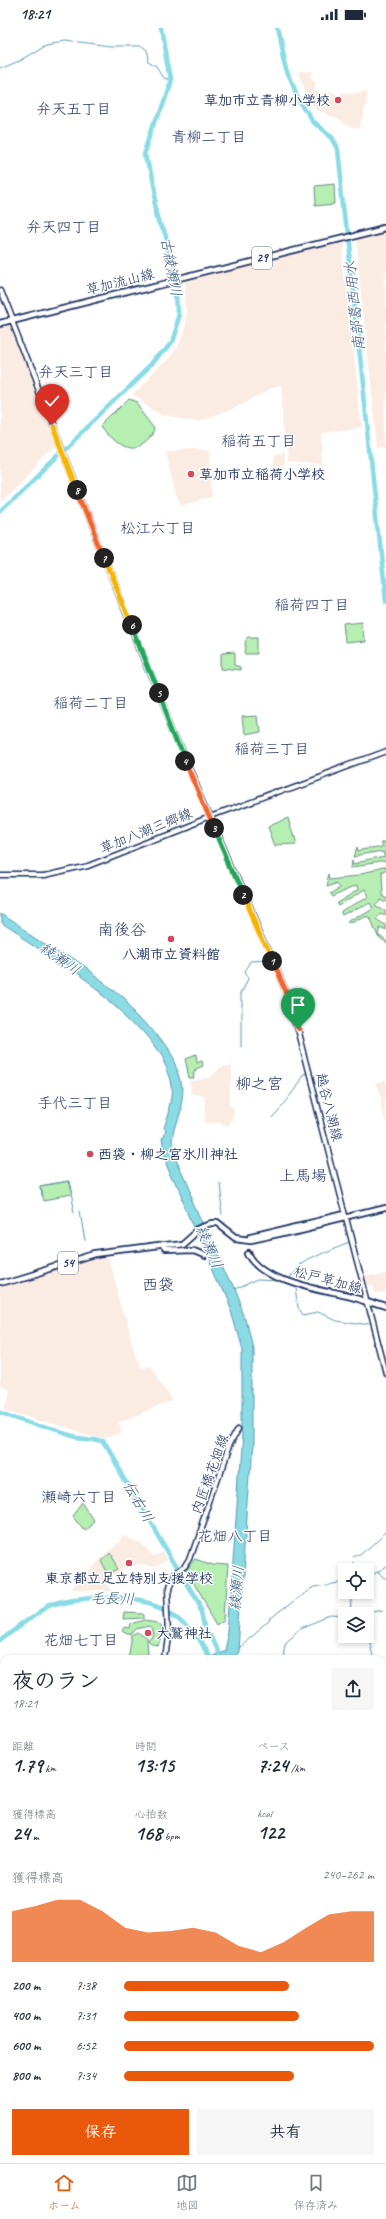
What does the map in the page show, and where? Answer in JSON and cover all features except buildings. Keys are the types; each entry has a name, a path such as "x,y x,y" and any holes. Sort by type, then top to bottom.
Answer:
{"main road":[{"name":"草加流山線","path":"0,324 386,226"},
{"name":"越谷八潮線","path":"0,290 60,447 184,756 292,1006 386,1373"},
{"name":"草加八潮三郷線","path":"0,875 43,875 77,869 210,817 386,752"},
{"name":"54","path":"0,1284 96,1255 137,1251 182,1244 192,1237 199,1229 212,1224 221,1226 236,1238 246,1239 386,1206"},
{"name":"54","path":"163,1246 164,1251 192,1250 204,1255"},
{"name":"松戸草加線","path":"249,1252 255,1262 286,1280 386,1308"},
{"name":"内匠橋花畑線","path":"166,1655 169,1631 167,1614 168,1586 172,1578 177,1572 182,1570 190,1559 229,1446 239,1428"}],"shaded area":[{"name":"草加市立青柳小学校","path":"298,72 313,72 312,77 318,82 316,88 319,90 319,93 328,95 330,88 341,94 344,91 357,93 363,91 367,92 360,130 353,129 342,123 344,122 339,118 317,110 311,99 306,101 303,96 308,94"},
{"path":"386,230 386,447 378,448 355,238"},
{"path":"341,241 362,428 321,432 323,465 287,463 281,386 271,388 234,408 198,421 166,415 132,395 169,358 176,347 185,323 187,307 185,283 189,279"},
{"path":"11,325 57,445 0,502 0,328"},
{"name":"草加市立稲荷小学校","path":"210,450 212,497 181,506 176,496 165,451"},
{"path":"283,455 284,466 274,467 273,456"},
{"path":"223,1064 231,1065 231,1107 236,1110 228,1125 215,1121 214,1123 203,1119 206,1098 192,1094 191,1080 202,1079 207,1076 209,1078"},
{"path":"386,1081 386,1123 377,1083"},
{"path":"108,1257 132,1345 141,1367 149,1365 173,1401 119,1422 122,1433 105,1439 5,1409 9,1390 0,1387 0,1286 80,1262"},
{"path":"386,1272 386,1293 375,1294 373,1286 367,1287 364,1276"},
{"name":"東京都立足立特別支援学校","path":"123,1534 142,1543 155,1556 163,1552 168,1560 156,1569 142,1566 124,1569 106,1582 112,1591 70,1591 111,1546 121,1540"}],"green space":[{"path":"335,184 336,203 315,205 314,186"},
{"path":"129,400 137,403 154,425 155,430 142,445 135,448 121,446 108,435 102,427"},
{"path":"363,623 364,640 346,642 344,625"},
{"path":"247,637 259,637 259,653 245,653"},
{"path":"235,653 235,665 241,667 241,670 223,668 223,654"},
{"path":"258,715 260,732 244,735 242,716"},
{"path":"288,818 296,844 275,845 268,826"},
{"path":"381,841 384,841 386,862 353,867 354,859 355,863 384,857 382,851 355,856 358,847 359,851 381,846"},
{"path":"386,869 386,872 380,875 381,893 386,896 386,900 380,897 376,904 386,910 386,915 382,913 377,919 386,925 386,930 380,927 378,934 386,941 386,943 379,938 370,916 365,916 351,924 348,923 373,908 370,902 343,917 341,913 367,897 364,890 338,906 336,903 357,890 356,885 331,896 329,893 340,886 338,881 326,885 329,873 330,878 360,875"},
{"path":"196,1055 197,1063 202,1062 203,1066 194,1070 195,1077 190,1077 186,1059"},
{"path":"66,1181 70,1196 43,1201 40,1186"},
{"path":"83,1503 94,1520 83,1529 73,1516"},
{"path":"108,1552 119,1569 111,1573 106,1570 101,1560"},
{"path":"196,1559 213,1565 228,1566 225,1619 217,1624 186,1571"},
{"path":"124,1612 144,1613 144,1618 123,1619"},
{"path":"145,1620 159,1622 162,1626 160,1642 157,1647 151,1646 148,1643 152,1638 153,1629 150,1626 137,1629 132,1635 127,1635 122,1632 123,1628 130,1629 131,1624"},
{"path":"139,1633 147,1639 148,1655 130,1655 133,1636"}],"water":[{"name":"綾瀬川","path":"0,913 87,970 127,1002 145,1021 165,1047 175,1061 181,1077 183,1091 173,1135 173,1153 234,1290 245,1318 252,1347 252,1444 238,1650 235,1655 213,1655 224,1650 228,1632 242,1434 242,1349 231,1310 163,1153 161,1139 163,1138 165,1131 163,1129 171,1103 172,1086 164,1062 149,1039 127,1016 102,994 74,973 0,924"}],"waterway":[{"name":"古綾瀬川","path":"0,512 152,365 170,342 179,314 178,287 153,192 146,153 170,80 161,28"},
{"name":"南部葛西用水","path":"277,28 287,73 297,95 312,121 332,138 338,149 386,601"},
{"path":"0,68 19,60 44,45 65,41 111,47 141,47 146,51 149,62 157,67 164,78 170,80"},
{"path":"241,1045 241,992 248,978 245,972 251,963 269,962"},
{"path":"280,1106 305,1074"},
{"path":"271,1117 279,1108"},
{"path":"41,1195 40,1186 67,1181 74,1213"},
{"path":"218,1183 222,1216"},
{"path":"80,1212 85,1241"},
{"path":"287,1279 291,1272 298,1266 314,1256 349,1242"},
{"path":"234,1290 258,1279 279,1280"},
{"path":"296,1289 299,1308 303,1315 318,1312 335,1320 369,1325"},
{"name":"伝右川","path":"0,1411 77,1437 96,1439 103,1442 202,1610 206,1629 218,1655"},
{"path":"354,1558 361,1555 386,1532"},
{"path":"374,1573 386,1565"},
{"path":"377,1571 386,1578"},
{"path":"237,1649 268,1623 269,1620 308,1589 313,1586 338,1582"},
{"name":"毛長川","path":"0,1641 24,1622 50,1606 70,1600 124,1598 155,1603 168,1609 190,1628 207,1655"},
{"path":"352,1599 352,1607"},
{"path":"374,1612 382,1610"},
{"path":"283,1655 285,1643 302,1629 331,1617 338,1618"},
{"path":"369,1643 372,1655"}],"place":[{"name":"草加市立青柳小学校","path":"338,100"},
{"name":"草加市立稲荷小学校","path":"191,474"},
{"name":"八潮市立資料館","path":"171,939"},
{"name":"西袋・柳之宮氷川神社","path":"90,1154"},
{"name":"東京都立足立特別支援学校","path":"129,1563"},
{"name":"大鷲神社","path":"148,1633"}],"district":[{"name":"弁天五丁目","path":"74,109"},
{"name":"青柳二丁目","path":"209,137"},
{"name":"弁天四丁目","path":"64,227"},
{"name":"弁天三丁目","path":"76,372"},
{"name":"稲荷五丁目","path":"259,441"},
{"name":"松江六丁目","path":"158,528"},
{"name":"稲荷四丁目","path":"312,605"},
{"name":"稲荷二丁目","path":"91,703"},
{"name":"稲荷三丁目","path":"272,749"},
{"name":"南後谷","path":"122,930"},
{"name":"柳之宮","path":"259,1084"},
{"name":"手代三丁目","path":"75,1103"},
{"name":"上馬場","path":"303,1176"},
{"name":"西袋","path":"158,1285"},
{"name":"瀬崎六丁目","path":"79,1497"},
{"name":"花畑八丁目","path":"235,1536"},
{"name":"花畑七丁目","path":"81,1640"}],"route":[{"path":"52,425 184,756 292,1006 298,1029"}]}
